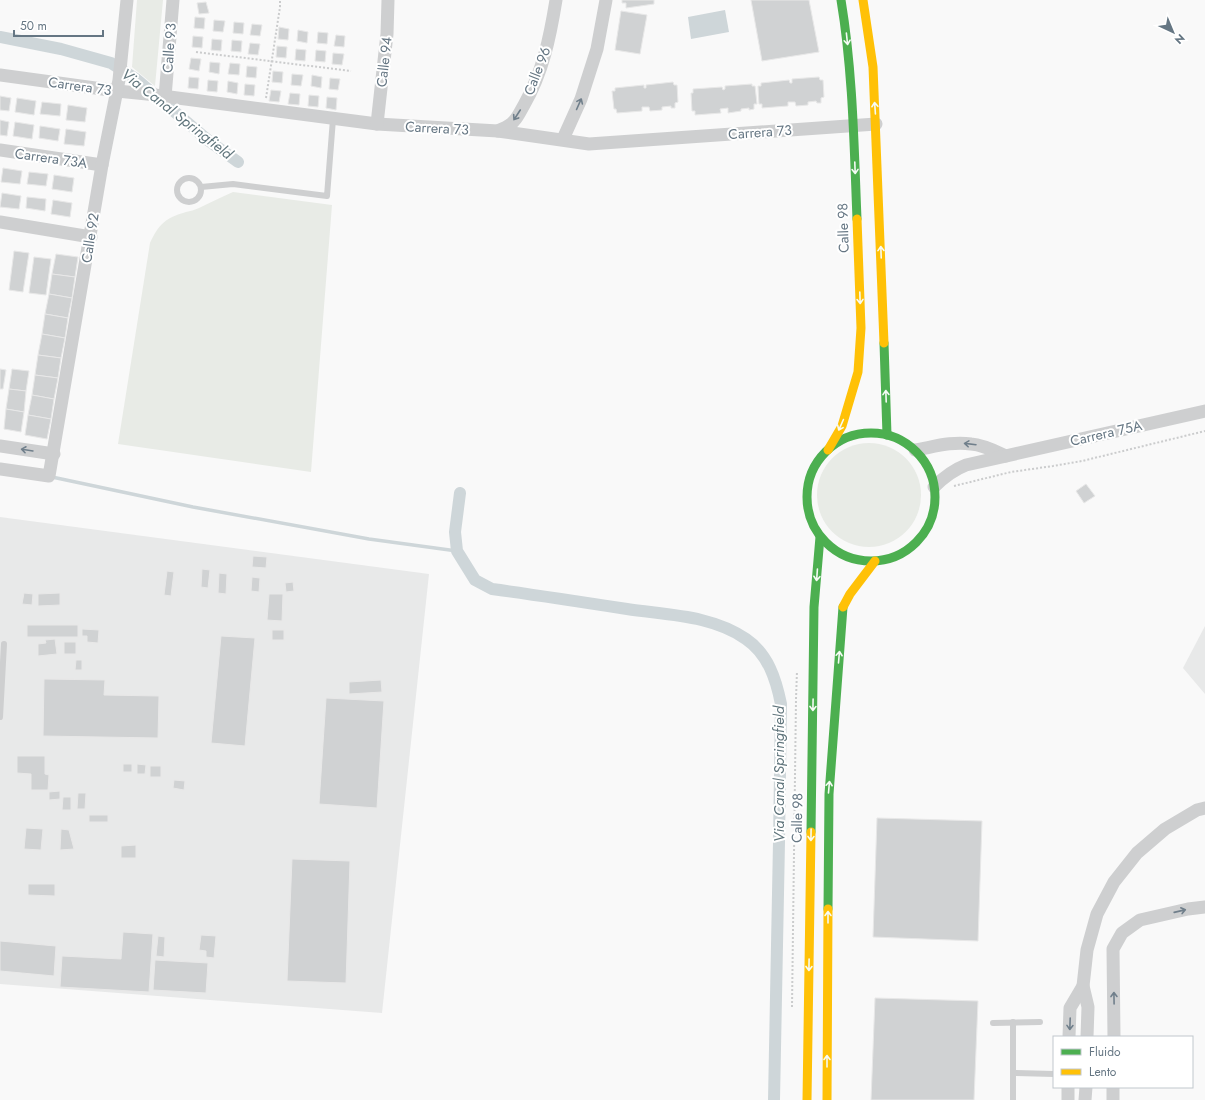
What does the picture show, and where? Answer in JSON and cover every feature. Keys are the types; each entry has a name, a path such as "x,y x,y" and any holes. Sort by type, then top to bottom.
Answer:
{"street":[{"name":"Calle 92","path":"0,469 49,476 54,454 102,165 118,86 127,0"},
{"name":"Calle 93","path":"158,96 173,0"},
{"name":"Calle 94","path":"377,124 387,34 388,0"},
{"name":"Calle 96","path":"498,131 508,126 514,120 529,96 548,48 556,0"},
{"path":"563,139 581,99 597,49 606,0"},
{"name":"Calle 98","path":"828,450 842,426 858,372 861,328 853,126 847,36 842,0"},
{"path":"863,0 873,67 887,435"},
{"name":"Carrera 73","path":"0,75 118,86 158,96 333,119 377,124 498,131 563,139 589,144 876,124"},
{"name":"Carrera 73A","path":"0,150 102,165"},
{"path":"0,222 91,236"},
{"name":"Carrera 75A","path":"934,487 945,476 966,465 1205,411"},
{"path":"872,433 887,435 915,450 928,467 934,487 934,508 929,523 921,537 914,545 901,554 886,560 865,561 844,556 827,544 814,528 810,518 807,497 812,471 828,450 836,444 856,435 872,433"},
{"path":"915,450 957,443 987,447 1006,456"},
{"path":"0,446 54,454"},
{"name":"Calle 98","path":"807,1100 814,607 820,536"},
{"path":"827,1100 829,794 843,607 850,594 875,561"},
{"path":"1087,1036 1088,1008 1083,986 1087,950 1097,914 1114,882 1138,853 1165,829 1198,810 1205,808"},
{"path":"1114,1036 1114,949 1122,933 1140,920 1188,909 1205,907"},
{"path":"1069,1036 1070,1008 1083,986"},
{"path":"1068,1088 1068,1100"},
{"path":"1085,1100 1086,1088"},
{"path":"1113,1088 1113,1100"}],"lane":[{"path":"200,187 233,184 327,196 333,119"},
{"path":"0,717 4,644"},
{"path":"1013,1022 1013,1100"},
{"path":"993,1023 1040,1022"},
{"path":"1013,1073 1053,1074"}],"path":[{"path":"266,98 280,0"},
{"path":"196,52 351,71"},
{"path":"934,487 943,489 1011,472 1082,461 1205,431"}],"shaded area":[{"path":"137,0 163,0 155,86 132,67"},
{"path":"725,10 729,32 691,39 688,17"},
{"path":"233,192 332,205 311,472 118,444 150,243 156,231 168,219 197,209"},
{"path":"869,443 889,447 906,458 917,475 921,495 917,515 906,532 889,543 869,547 849,543 832,532 821,515 817,495 821,475 832,458 849,447"},
{"path":"0,517 429,574 382,1013 0,984"},
{"path":"1205,626 1205,694 1183,668"}],"building":[{"path":"622,0 654,0 654,4 626,8 626,3 622,3"},
{"path":"751,0 809,0 819,52 762,61"},
{"path":"206,2 209,13 199,14 197,3"},
{"path":"621,11 647,15 640,54 615,50"},
{"path":"195,17 205,18 204,29 194,28"},
{"path":"214,20 225,21 223,32 213,31"},
{"path":"234,22 244,23 243,34 233,33"},
{"path":"252,24 262,25 260,36 250,35"},
{"path":"279,27 289,29 288,40 278,39"},
{"path":"298,30 308,32 307,43 297,41"},
{"path":"318,32 328,33 327,44 317,43"},
{"path":"336,35 345,36 344,47 334,46"},
{"path":"193,36 203,37 202,48 192,47"},
{"path":"212,39 222,40 221,51 211,50"},
{"path":"232,40 242,41 241,52 231,51"},
{"path":"250,43 260,44 258,55 248,54"},
{"path":"277,46 287,47 286,58 276,57"},
{"path":"296,49 306,50 305,61 295,60"},
{"path":"316,50 326,51 325,62 315,61"},
{"path":"333,53 344,54 342,65 332,64"},
{"path":"191,58 201,59 199,71 189,69"},
{"path":"210,62 220,63 219,74 209,72"},
{"path":"230,63 240,64 239,75 228,74"},
{"path":"247,66 257,67 256,78 246,77"},
{"path":"273,71 283,72 282,83 272,82"},
{"path":"292,74 303,75 301,86 291,85"},
{"path":"312,75 322,77 321,88 311,86"},
{"path":"189,77 199,78 198,89 188,88"},
{"path":"819,77 820,80 823,80 824,97 821,98 821,103 817,103 816,101 808,102 808,105 796,106 795,102 788,102 788,106 762,108 762,104 759,104 758,86 761,86 761,83 789,80 790,83 792,83 792,79"},
{"path":"330,78 340,79 338,90 329,89"},
{"path":"208,80 218,81 217,92 207,91"},
{"path":"228,81 238,83 237,94 227,92"},
{"path":"673,82 674,85 677,85 678,102 675,103 675,108 671,108 671,106 662,107 662,110 650,111 649,107 642,107 642,111 617,113 616,109 614,109 612,91 615,91 615,88 644,85 644,88 646,88 646,85"},
{"path":"245,84 255,85 254,96 244,95"},
{"path":"752,84 752,86 755,86 757,104 754,104 754,109 741,109 741,111 728,113 728,108 720,109 721,113 695,115 695,111 692,111 691,93 693,93 693,89 722,87 723,90 725,89 725,86"},
{"path":"271,90 281,91 279,102 269,101"},
{"path":"290,93 300,94 299,105 288,104"},
{"path":"309,95 319,96 318,107 308,106"},
{"path":"0,96 11,98 9,111 0,110"},
{"path":"327,97 337,98 336,110 326,108"},
{"path":"17,98 36,101 34,115 15,112"},
{"path":"42,102 61,104 60,116 40,114"},
{"path":"68,105 87,108 85,122 66,120"},
{"path":"0,120 9,122 7,136 0,135"},
{"path":"15,122 34,125 32,139 13,136"},
{"path":"40,126 60,129 58,141 39,138"},
{"path":"66,129 86,132 84,146 64,144"},
{"path":"3,168 22,171 20,184 1,182"},
{"path":"29,172 48,174 46,186 27,184"},
{"path":"54,175 74,178 72,192 52,189"},
{"path":"2,193 21,196 19,209 0,207"},
{"path":"27,197 46,199 45,211 26,208"},
{"path":"53,200 72,203 70,217 51,214"},
{"path":"14,251 29,253 23,292 9,290"},
{"path":"56,254 78,257 75,277 52,274"},
{"path":"34,257 51,259 46,295 29,293"},
{"path":"52,274 75,277 72,298 49,294"},
{"path":"49,294 72,298 68,318 45,314"},
{"path":"45,314 68,318 65,338 42,334"},
{"path":"42,334 65,338 61,358 38,355"},
{"path":"38,355 61,358 58,378 35,375"},
{"path":"0,369 6,370 3,389 0,389"},
{"path":"12,369 29,371 26,391 9,389"},
{"path":"35,375 58,378 54,399 32,395"},
{"path":"9,389 26,391 24,412 6,409"},
{"path":"32,395 54,399 51,419 28,415"},
{"path":"6,409 24,412 21,432 4,429"},
{"path":"28,415 51,419 47,439 25,435"},
{"path":"1086,484 1095,496 1084,503 1076,491"},
{"path":"253,556 267,557 266,568 252,567"},
{"path":"202,569 210,570 208,588 201,587"},
{"path":"167,571 174,572 171,596 164,595"},
{"path":"219,573 227,574 226,594 218,593"},
{"path":"252,577 260,578 259,592 251,591"},
{"path":"293,582 294,591 286,592 285,583"},
{"path":"24,593 33,594 32,605 22,604"},
{"path":"60,593 60,605 38,606 38,594"},
{"path":"269,594 283,594 282,621 267,620"},
{"path":"27,625 78,625 78,637 27,637"},
{"path":"82,629 99,630 98,643 87,642 87,636 82,636"},
{"path":"272,630 284,630 284,640 272,640"},
{"path":"221,636 255,638 245,746 211,743"},
{"path":"55,639 57,654 38,656 38,644 46,643 45,640"},
{"path":"64,642 76,642 76,654 64,654"},
{"path":"76,660 82,660 82,670 75,670"},
{"path":"44,679 105,680 104,695 159,696 158,738 43,736"},
{"path":"381,680 382,692 349,694 349,682"},
{"path":"326,698 384,701 377,808 319,804"},
{"path":"17,756 45,756 45,774 49,775 48,790 31,790 31,774 17,773"},
{"path":"123,764 132,764 132,772 123,772"},
{"path":"137,764 146,765 145,774 137,774"},
{"path":"150,766 161,766 161,777 150,777"},
{"path":"174,780 185,781 184,790 173,788"},
{"path":"60,791 60,799 49,800 49,792"},
{"path":"78,793 86,793 85,809 77,809"},
{"path":"63,797 71,797 71,810 62,810"},
{"path":"89,815 108,815 108,822 89,822"},
{"path":"877,818 982,821 978,941 873,937"},
{"path":"26,828 43,829 41,850 24,849"},
{"path":"61,829 69,830 74,849 60,850"},
{"path":"136,845 136,858 121,858 121,846"},
{"path":"292,859 350,861 346,983 287,981"},
{"path":"28,884 55,884 55,896 28,895"},
{"path":"123,932 153,934 149,992 60,987 62,956 121,959"},
{"path":"201,935 216,936 214,958 206,957 206,951 199,950"},
{"path":"158,936 165,937 164,957 156,956"},
{"path":"0,941 56,946 54,976 0,971"},
{"path":"155,960 208,963 206,993 153,990"},
{"path":"875,998 978,1001 974,1100 871,1100"}],"waterway":[{"name":"Via Canal Springfield","path":"0,37 61,49 111,63 136,79 209,141 238,162"},
{"path":"52,477 193,507 369,539 457,551"},
{"name":"Via Canal Springfield","path":"460,493 455,532 457,551 475,580 492,589 688,617 719,625 733,631 754,645 770,668 777,685 781,704 774,1100"}],"traffic: fast":[{"path":"841,0 851,82 857,219"},
{"path":"884,343 887,435"},
{"path":"865,433 877,433 896,438 907,444 920,456 930,472 934,485 935,497 934,509 930,522 924,533 912,546 890,558 877,561 865,561 846,556 835,550 822,538 810,516 807,503 807,491 812,472 818,461 830,448 852,436 865,433"},
{"path":"811,832 814,607 820,537"},
{"path":"828,909 829,794 843,607"}],"traffic: slow":[{"path":"863,0 873,67 884,343"},
{"path":"828,450 842,426 858,372 861,328 857,219"},
{"path":"843,607 850,594 875,561"},
{"path":"807,1100 811,832"},
{"path":"827,1100 828,909"}]}
